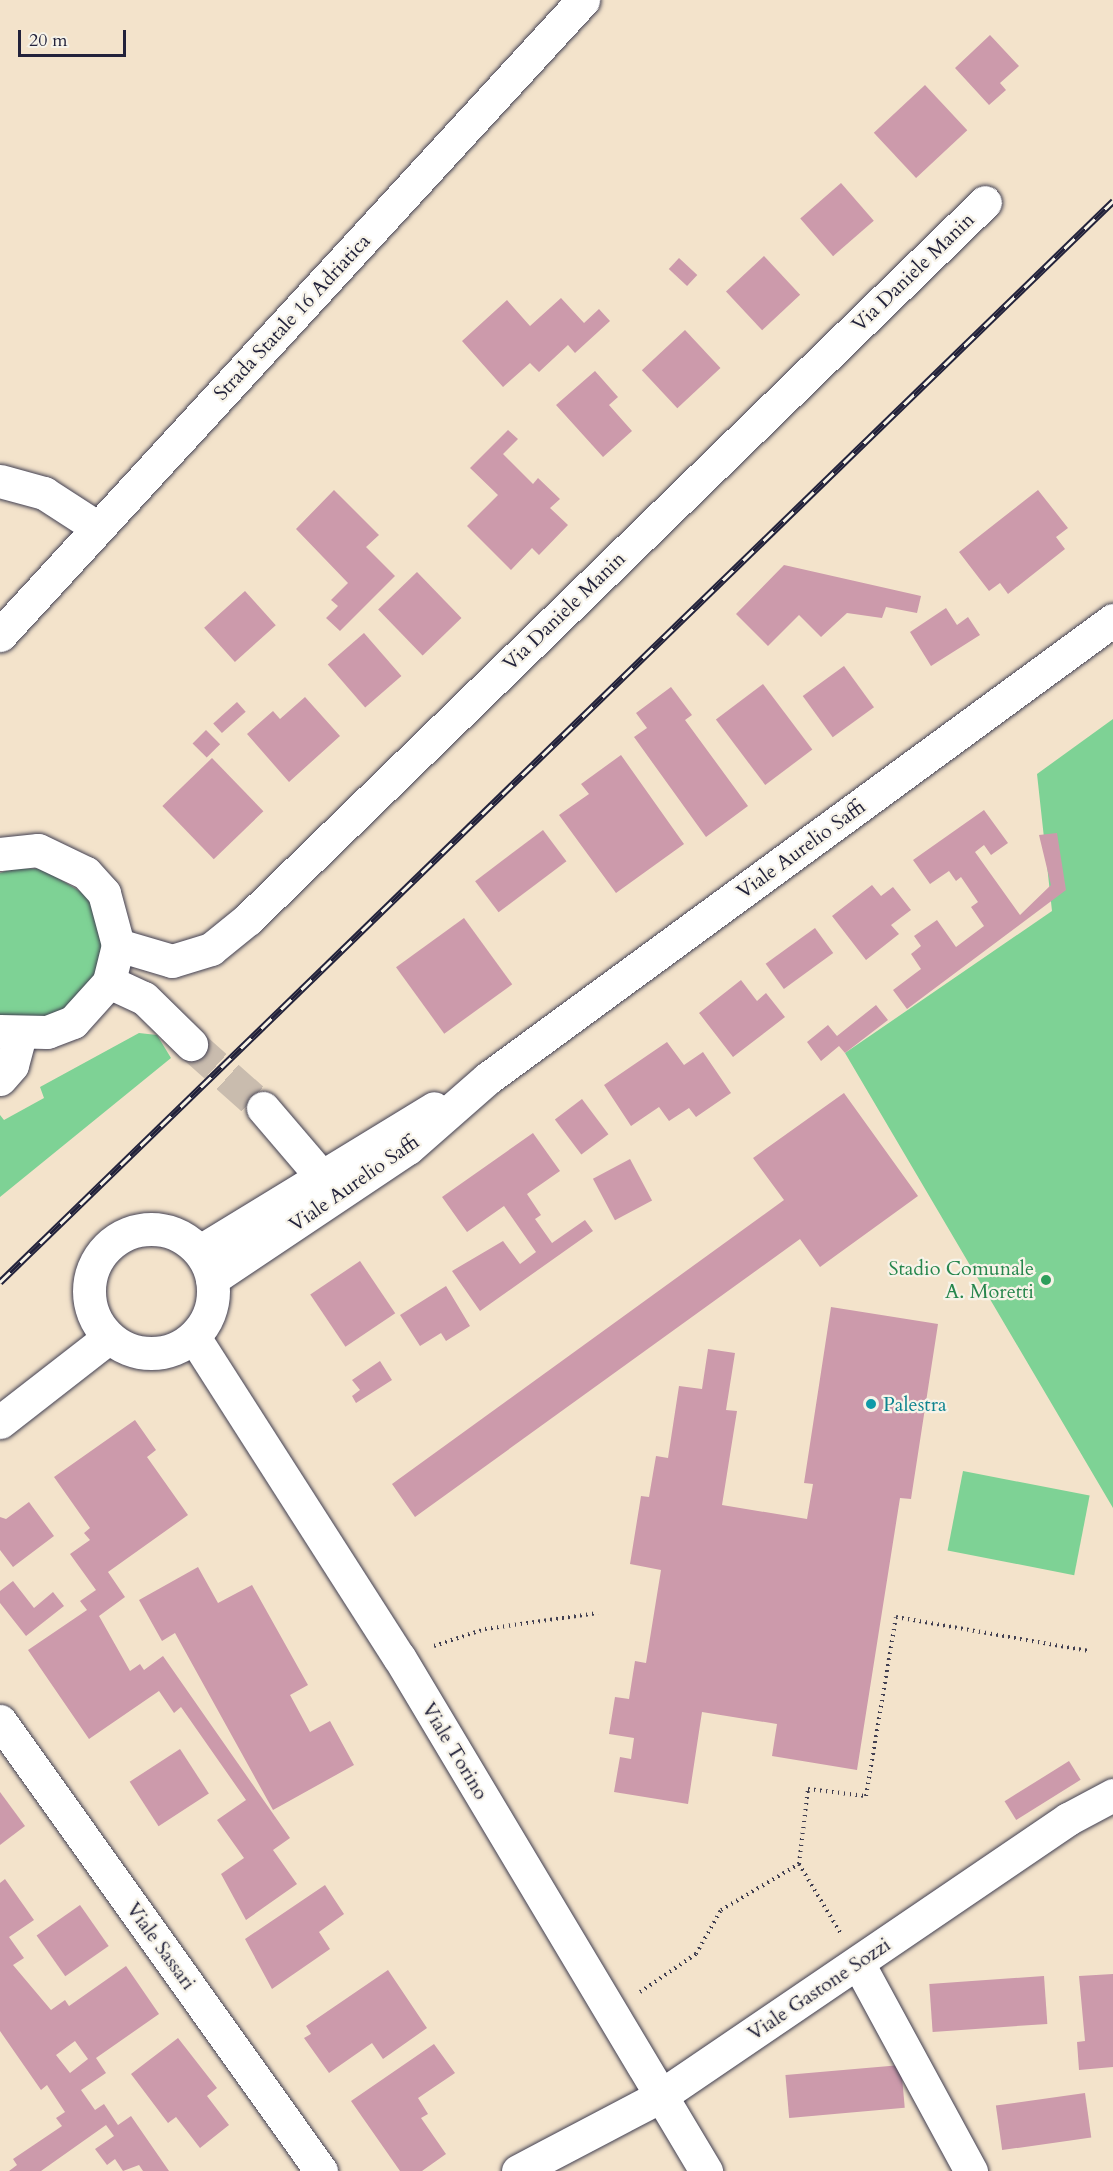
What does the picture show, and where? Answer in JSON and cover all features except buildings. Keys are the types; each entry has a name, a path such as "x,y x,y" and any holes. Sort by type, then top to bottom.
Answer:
{"street":[{"name":"Strada Statale 16 Adriatica","path":"0,635 583,0"},
{"name":"Via Daniele Manin","path":"118,945 172,961 211,949 248,919 985,202"},
{"path":"0,482 44,492 98,528"},
{"name":"Viale Aurelio Saffi","path":"206,1265 408,1148 488,1078 1113,620"},
{"path":"0,854 38,850 86,873 104,893 118,945 109,982 73,1022 10,1033 12,1065 0,1079"},
{"path":"109,982 144,998 191,1044"},
{"name":"Viale Aurelio Saffi","path":"206,1265 321,1176 488,1078"},
{"path":"262,1108 321,1176"},
{"path":"150,1228 177,1235 206,1265 207,1321 194,1337 160,1354 124,1348 108,1338 90,1306 92,1269 102,1252 115,1240 150,1228"},
{"name":"Viale Torino","path":"194,1337 399,1657 611,2012 659,2097 706,2171"},
{"path":"0,1422 108,1338"},
{"name":"Viale Sassari","path":"0,1721 321,2171"},
{"name":"Viale Gastone Sozzi","path":"518,2171 659,2097 1068,1819 1113,1795"},
{"path":"858,1963 971,2171"}],"path":[{"path":"399,1657 485,1629 598,1613"},
{"path":"858,1963 799,1864 808,1789 866,1796 896,1617 1089,1650"},
{"path":"611,2012 696,1954 721,1910 799,1864"}],"green space":[{"name":"Stadio Comunale A. Moretti","path":"1113,719 1113,1508 845,1053 1052,911 1037,774"},
{"path":"16,868 42,869 85,894 98,916 104,941 90,990 50,1020 0,1019 0,873"},
{"path":"139,1033 157,1035 171,1058 0,1197 0,1115 4,1120 44,1098 40,1087"},
{"path":"963,1471 1090,1496 1074,1575 948,1551"}],"tunnel":[{"path":"191,1044 263,1108"}],"railway":[{"path":"0,1282 1113,201"}],"place":[{"name":"Stadio Comunale A. Moretti","path":"1046,1280"},
{"name":"Palestra","path":"871,1404"}]}
